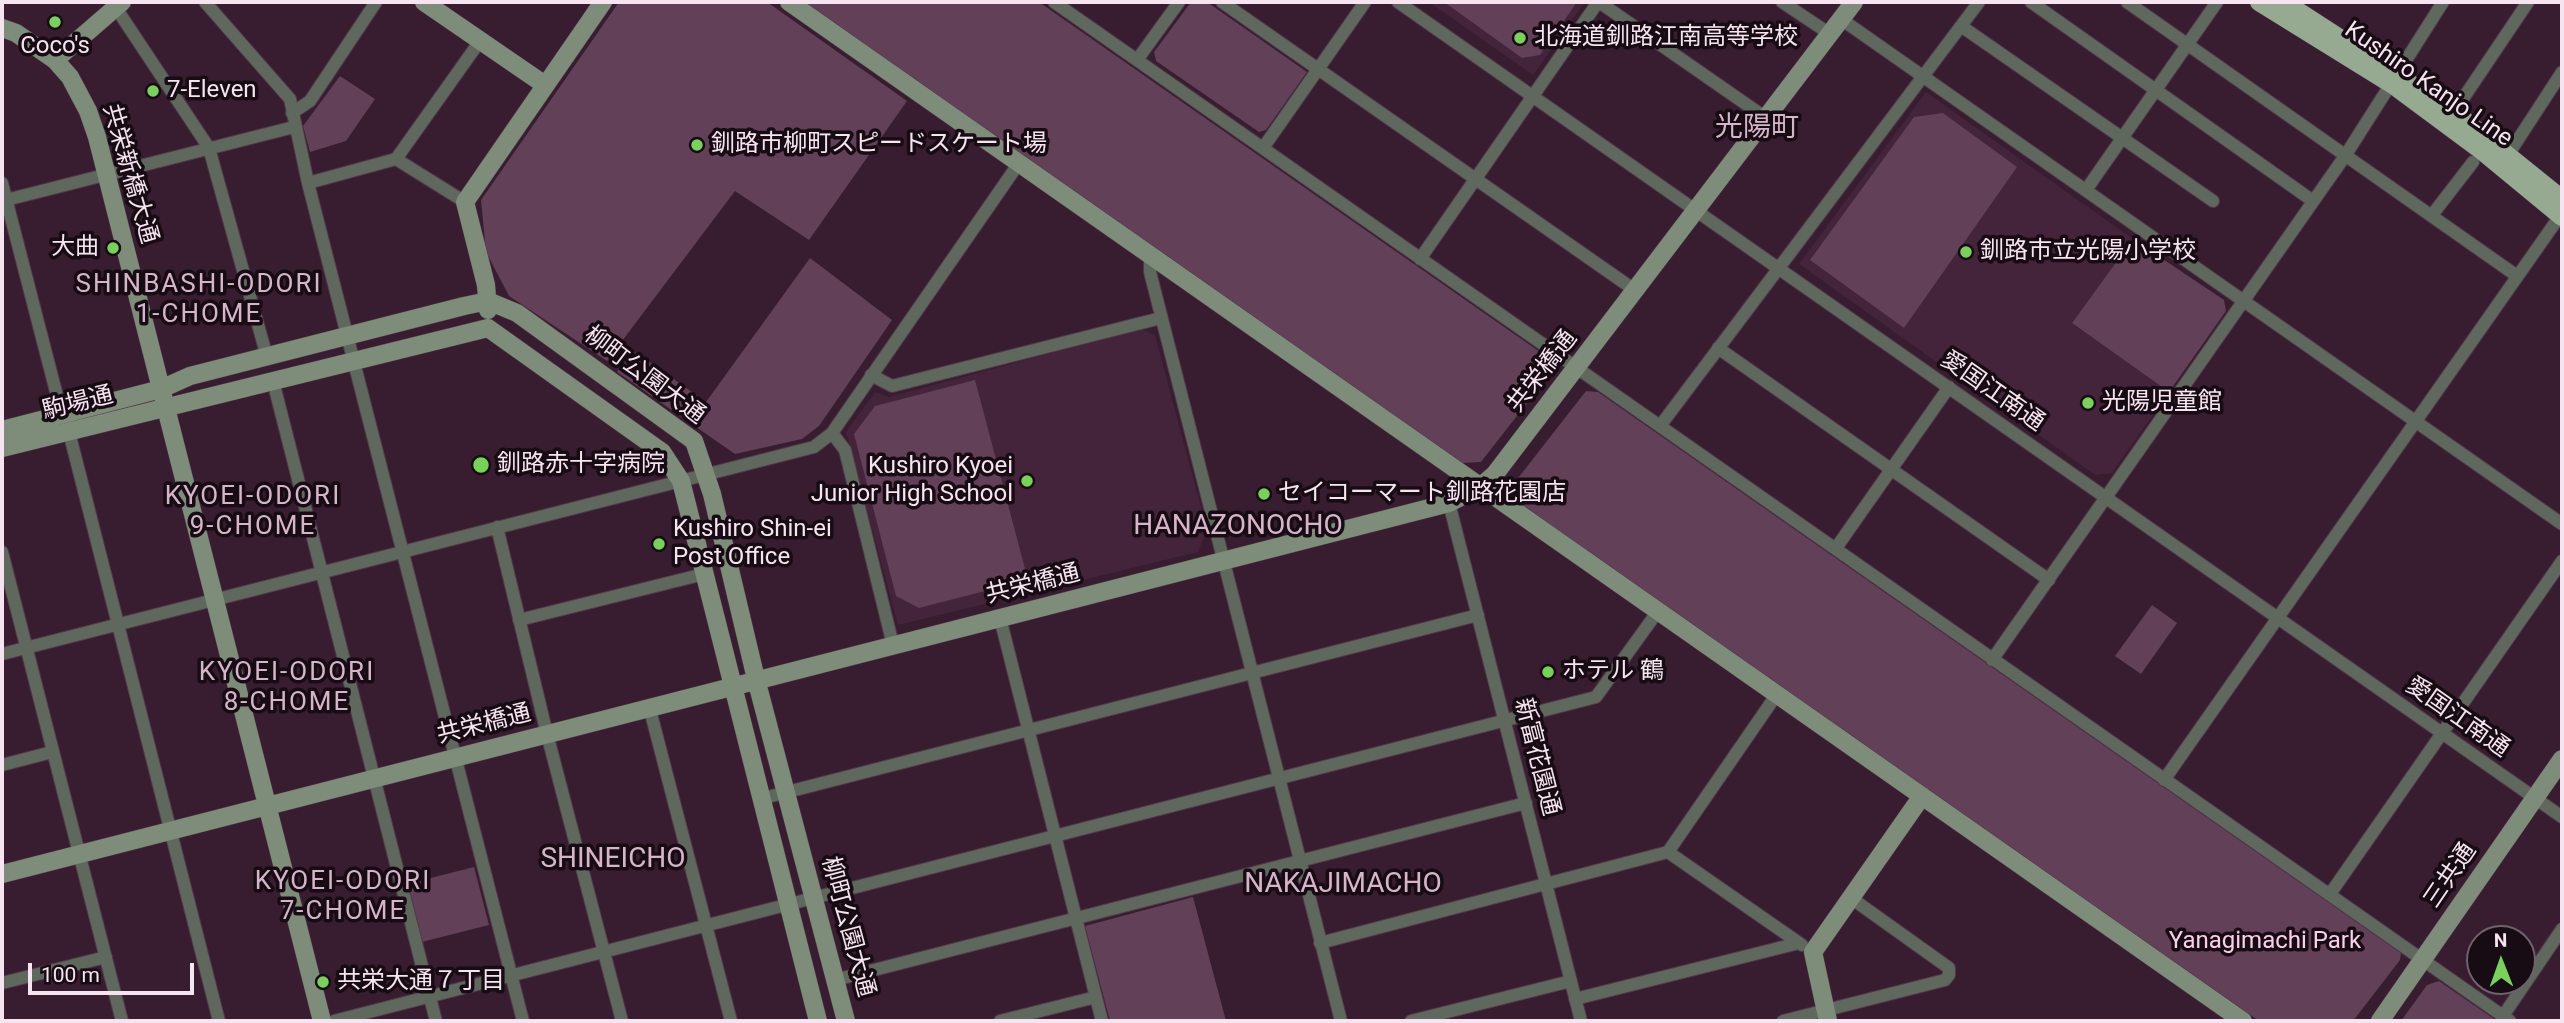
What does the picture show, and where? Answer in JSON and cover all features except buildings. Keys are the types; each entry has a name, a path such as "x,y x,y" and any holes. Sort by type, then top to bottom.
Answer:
{"main road":[{"name":"Kushiro Kanjo Line","path":"2259,2 2454,112 2508,155 2562,211"},
{"name":"Kushiro Kanjo Line","path":"2284,2 2396,80 2562,211"}],"street":[{"path":"205,2 290,99 308,183 523,1021"},
{"path":"5,200 209,148 293,120 310,102 376,2"},
{"path":"424,2 545,85"},
{"path":"789,2 2243,1021"},
{"path":"1054,2 2507,1019 2562,929"},
{"path":"1137,60 1179,2"},
{"path":"1222,2 1636,291"},
{"path":"1263,148 1365,2"},
{"name":"愛国江南通","path":"1398,2 2562,817"},
{"path":"1420,259 1598,2 1766,118"},
{"path":"1782,2 1830,34"},
{"name":"共栄橋通","path":"2,874 1449,503 1480,488 1495,474 1577,370 1854,2"},
{"path":"1660,426 1979,2"},
{"path":"2031,2 2314,201"},
{"path":"2127,2 2517,276"},
{"path":"2086,190 2217,2"},
{"path":"1992,660 2345,156 2396,80 2443,2"},
{"path":"2454,112 2528,2"},
{"path":"55,60 117,3 209,148 267,357"},
{"path":"465,202 598,3"},
{"path":"1841,19 2562,524"},
{"path":"1961,26 2213,201"},
{"name":"共栄新橋大通","path":"2,28 16,33 55,60 69,77 88,111 164,398 322,1021"},
{"path":"308,183 396,159 480,41"},
{"path":"2508,155 2562,72"},
{"path":"164,398 273,381 488,328 488,301 465,202 396,159"},
{"path":"2432,215 2473,162"},
{"path":"2,654 814,447 832,433 1019,163"},
{"path":"2,183 219,1021"},
{"path":"2164,780 2562,211"},
{"path":"1150,256 1150,272 1161,318 1340,1021"},
{"path":"164,398 190,376 488,301"},
{"name":"柳町公園大通","path":"488,301 517,313 688,434 694,441 706,474 756,679 846,1021"},
{"path":"871,375 892,386 1161,318"},
{"name":"柳町公園大通","path":"488,328 662,452 681,481 818,1021"},
{"path":"1717,348 2049,580"},
{"path":"273,381 436,1021"},
{"path":"1836,548 1949,387"},
{"name":"駒場通","path":"2,448 66,423 164,398"},
{"name":"駒場通","path":"2,430 66,423"},
{"path":"832,433 845,450 893,645"},
{"name":"新富花園通","path":"1449,503 1581,1021"},
{"path":"497,527 547,734 622,1021"},
{"path":"2,552 122,1021"},
{"path":"2330,894 2562,561"},
{"path":"519,620 704,574"},
{"path":"334,1021 1596,697 1658,611"},
{"path":"760,799 1251,671 1478,615"},
{"path":"1000,618 1102,1021"},
{"path":"1320,943 1668,852 1777,694"},
{"path":"649,706 731,1021"},
{"path":"2,765 52,752"},
{"name":"三共通","path":"2380,1021 2562,759"},
{"path":"1576,999 1806,948 1851,898 1922,796"},
{"path":"835,980 1526,803"},
{"path":"1668,852 1806,948 1827,1016"},
{"path":"1783,1021 1827,1016 1945,980 1949,975 1948,968 1851,898"},
{"path":"2,983 106,957"},
{"path":"1411,1021 1571,981"},
{"path":"1000,1021 1096,997"}],"shaded area":[{"name":"北海道釧路江南高等学校","path":"1429,2 1585,2 1533,75"},
{"name":"釧路市立光陽小学校","path":"1926,92 2133,239 2072,323 2169,392 2112,473 2095,475 1799,264"},
{"name":"Kushiro Kyoei Junior High School","path":"1141,329 1155,335 1207,530 1198,552 898,625 846,432 875,392 889,397"}],"green space":[{"name":"釧路市柳町スピードスケート場","path":"619,2 767,2 907,101 809,240 735,191 607,361 509,296 486,252 481,200"},
{"path":"803,2 1039,2 1550,359 1552,371 1481,462 1461,463"},
{"path":"1191,2 1207,2 1307,72 1266,130 1259,132 1156,61 1154,52"},
{"name":"北海道釧路江南高等学校","path":"1444,2 1577,2 1540,55 1522,58"},
{"path":"340,76 375,99 346,141 310,152 303,126"},
{"path":"1943,113 2017,167 1904,328 1810,260 1914,117"},
{"path":"2133,239 2224,300 2226,311 2169,392 2072,323"},
{"path":"810,258 892,320 819,426 802,439 735,454 617,372 634,351 706,402"},
{"path":"975,380 1028,580 919,608 896,596 854,434 875,406"},
{"name":"Yanagimachi Park","path":"1586,391 1598,392 2401,953 2400,960 2353,1021 2259,1021 1515,501 1511,487"},
{"path":"2152,605 2177,623 2141,674 2115,656"},
{"path":"474,867 489,925 422,942 407,884"},
{"path":"1193,897 1226,1021 1110,1021 1085,926"},
{"name":"Yanagimachi Park","path":"2439,981 2497,1021 2401,1021 2427,985"}],"place":[{"name":"Coco's","path":"55,22"},
{"name":"北海道釧路江南高等学校","path":"1520,38"},
{"name":"7-Eleven","path":"153,91"},
{"name":"釧路市柳町スピードスケート場","path":"697,145"},
{"name":"大曲","path":"113,248"},
{"name":"釧路市立光陽小学校","path":"1966,252"},
{"name":"光陽児童館","path":"2088,403"},
{"name":"釧路赤十字病院","path":"481,465"},
{"name":"Kushiro Kyoei Junior High School","path":"1027,481"},
{"name":"セイコーマート釧路花園店","path":"1264,494"},
{"name":"Kushiro Shin-ei Post Office","path":"659,544"},
{"name":"ホテル 鶴","path":"1548,672"},
{"name":"共栄大通７丁目","path":"323,982"}],"district":[{"name":"光陽町","path":"1757,129"},
{"name":"SHINBASHI-ODORI 1-CHOME","path":"199,300"},
{"name":"KYOEI-ODORI 9-CHOME","path":"253,512"},
{"name":"HANAZONOCHO","path":"1238,527"},
{"name":"KYOEI-ODORI 8-CHOME","path":"287,688"},
{"name":"SHINEICHO","path":"613,860"},
{"name":"NAKAJIMACHO","path":"1343,885"},
{"name":"KYOEI-ODORI 7-CHOME","path":"343,897"}]}
